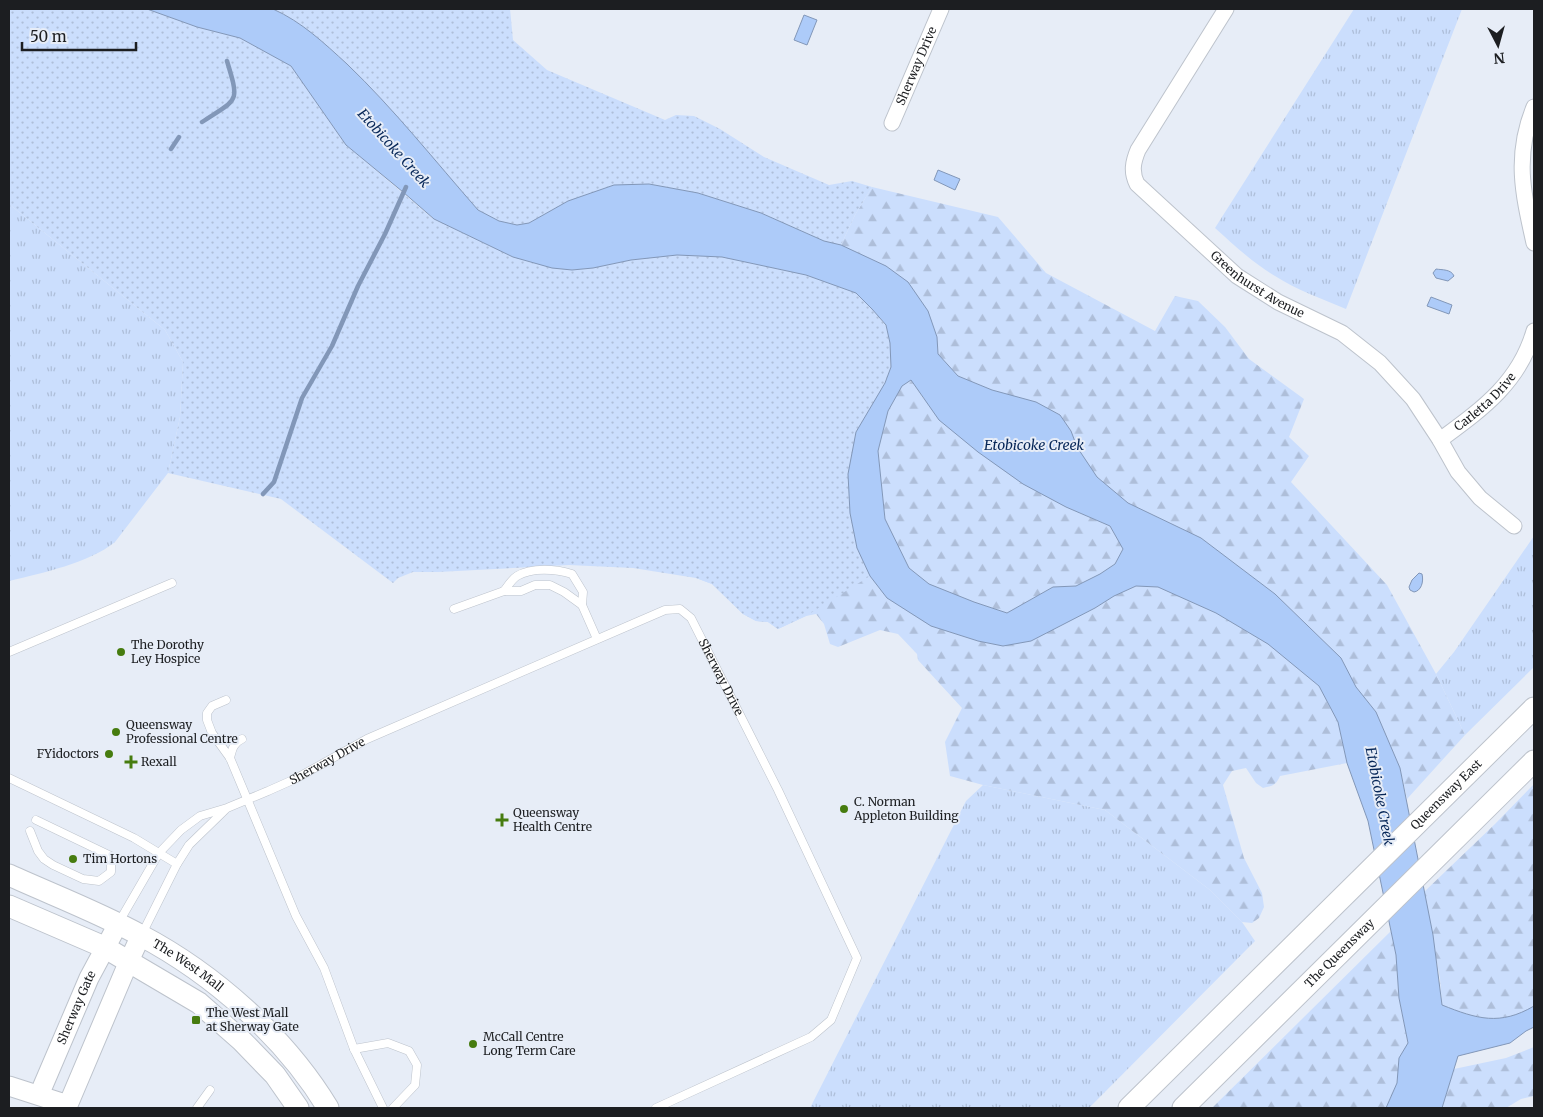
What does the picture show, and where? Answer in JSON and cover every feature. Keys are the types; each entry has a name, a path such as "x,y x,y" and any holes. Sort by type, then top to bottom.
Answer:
{"main road":[{"name":"Queensway East","path":"1129,1108 1534,708"},
{"name":"The Queensway","path":"1183,1108 1284,1010 1534,760"},
{"name":"The West Mall","path":"9,875 118,924 183,960 240,1004 279,1042 316,1089 328,1108"},
{"name":"The West Mall","path":"9,906 104,948 199,1003 242,1041 275,1075 298,1108"}],"street":[{"name":"Sherway Drive","path":"892,123 941,9"},
{"name":"Greenhurst Avenue","path":"1226,9 1138,150 1133,160 1134,177 1145,193 1237,276 1278,302 1342,333 1363,348 1413,398 1458,472 1480,498 1514,526"},
{"path":"1534,107 1524,140 1521,166 1523,193 1534,244"},
{"name":"Carletta Drive","path":"1440,440 1487,405 1502,390 1523,360 1534,331"},
{"name":"Sherway Gate","path":"39,1095 89,978 118,924"},
{"path":"9,1086 70,1107 141,936"}],"lane":[{"path":"504,591 516,576 529,572 563,571 572,574 578,581 582,592 582,605 597,639"},
{"path":"9,652 172,583"},
{"path":"454,609 504,591 521,591 535,585 550,585 582,605"},
{"name":"Sherway Drive","path":"118,924 159,853 181,830 200,816 248,800 295,778 367,740 597,639 665,610 680,610 691,618 778,790 856,958 831,1020 811,1037 656,1108"},
{"path":"226,700 212,706 207,713 207,720 212,733 230,758 302,928 324,968 354,1048 383,1108"},
{"path":"230,758 233,747 242,739"},
{"path":"9,778 134,838 177,864"},
{"name":"Sherway Drive","path":"141,936 177,864 189,846 227,808"},
{"path":"30,831 38,852 53,865 83,879 99,881 111,872 111,856 36,820"},
{"path":"354,1048 388,1043 409,1051 417,1065 415,1086 393,1108"},
{"path":"197,1108 210,1090"}],"green space":[{"path":"9,9 147,9 197,27 240,38 291,66 345,144 432,218 513,257 572,270 593,268 631,260 677,255 722,257 806,275 856,293 886,326 890,343 891,367 848,474 850,513 857,548 870,576 806,616 778,629 768,622 756,621 743,614 712,584 696,578 633,568 569,565 413,572 398,578 393,583 281,499 168,473 180,417 183,362 165,330 9,204"},
{"path":"274,9 510,9 513,40 547,70 665,120 676,115 694,116 720,129 764,157 829,185 852,181 872,187 855,215 841,245 824,241 761,213 698,193 649,184 568,201 529,223 517,225 499,221 478,210 398,117 347,64 303,27"},
{"path":"1354,9 1462,9 1346,309 1283,281 1251,260 1215,228"},
{"path":"872,187 998,217 1046,273 1155,331 1175,296 1198,301 1225,327 1249,359 1304,399 1289,437 1309,456 1291,482 1387,585 1436,674 1465,735 1407,799 1400,768 1376,712 1356,687 1341,658 1275,594 1201,538 1128,503 1097,477 1077,447 1071,431 1060,415 1037,403 992,390 958,376 938,354 937,337 841,245 855,215"},
{"path":"9,204 165,330 183,362 180,417 168,473 115,542 92,556 79,561 50,571 9,581"},
{"path":"911,379 923,398 1066,507 1110,526 1123,549 1115,564 1076,586 1053,587 1007,613 929,584 909,568 885,519 878,451 888,411 902,385"},
{"path":"848,474 931,626 978,641 1003,646 1095,608 1114,596 1136,586 1158,587 1216,613 1268,644 1319,686 1338,722 1347,763 1280,776 1274,785 1263,788 1256,783 1246,768 1232,771 1223,785 1244,858 1262,893 1264,907 1259,918 1252,923 1242,922 1210,890 1105,810 983,785 950,776 945,742 962,708 918,660 917,654 898,634 880,630 838,647 830,644 824,624 816,614 806,616 778,629 768,622 756,621 743,614 712,584 696,578"},
{"path":"1534,536 1534,667 1465,735 1436,674 1454,652"},
{"path":"1534,784 1534,1006 1522,1012 1499,1018 1478,1017 1466,1014 1442,1005 1440,979 1424,892"},
{"path":"983,785 1105,810 1210,890 1242,922 1255,941 1089,1108 810,1108 966,801"},
{"path":"1391,931 1396,955 1399,998 1408,1044 1399,1058 1397,1083 1386,1108 1212,1108"},
{"path":"1534,1047 1534,1096 1521,1099 1506,1108 1442,1108 1454,1069 1506,1058"}],"water":[{"name":"Etobicoke Creek","path":"147,9 273,9 294,20 321,41 364,81 398,117 478,210 499,221 517,225 529,223 568,201 614,185 649,184 698,193 761,213 824,241 841,245 886,266 908,282 928,311 937,337 938,354 958,376 992,390 1036,402 1060,415 1071,431 1077,447 1097,477 1128,503 1201,538 1275,594 1341,658 1356,687 1376,712 1400,768 1433,935 1442,1005 1466,1014 1488,1018 1510,1016 1534,1006 1534,1027 1510,1043 1458,1056 1442,1108 1386,1108 1397,1083 1399,1058 1408,1043 1399,998 1396,955 1368,821 1347,763 1338,722 1319,686 1268,644 1216,613 1158,587 1136,586 1031,641 1003,646 978,641 931,626 887,598 870,576 857,548 850,513 848,474 856,432 885,383 891,367 890,343 886,325 856,293 806,275 722,257 677,255 631,260 593,268 572,270 552,268 513,257 434,219 346,145 291,66 240,38 197,27","holes":["911,380 939,420 978,452 1023,484 1066,507 1110,526 1123,549 1115,564 1076,586 1053,587 1007,613 929,584 909,568 885,519 878,451 888,411 902,386"]},
{"path":"804,15 817,20 807,45 794,40"},
{"path":"938,170 960,179 955,190 934,180"},
{"path":"1436,269 1449,271 1454,276 1448,281 1436,278 1433,273"},
{"path":"1431,297 1452,305 1449,314 1427,306"},
{"path":"1419,573 1423,577 1422,583 1420,588 1414,592 1409,587 1412,580"}],"waterway":[{"path":"202,122 233,99 234,85 227,61"},
{"path":"171,149 179,137"},
{"path":"263,494 274,482 302,398 332,346 358,286 385,234 406,187"}],"place":[{"name":"The Dorothy Ley Hospice","path":"121,652"},
{"name":"Queensway Professional Centre","path":"116,732"},
{"name":"FYidoctors","path":"109,754"},
{"name":"Rexall","path":"131,762"},
{"name":"C. Norman Appleton Building","path":"844,809"},
{"name":"Queensway Health Centre","path":"502,820"},
{"name":"Tim Hortons","path":"73,859"},
{"name":"The West Mall at Sherway Gate","path":"196,1020"},
{"name":"McCall Centre Long Term Care","path":"473,1044"}]}
